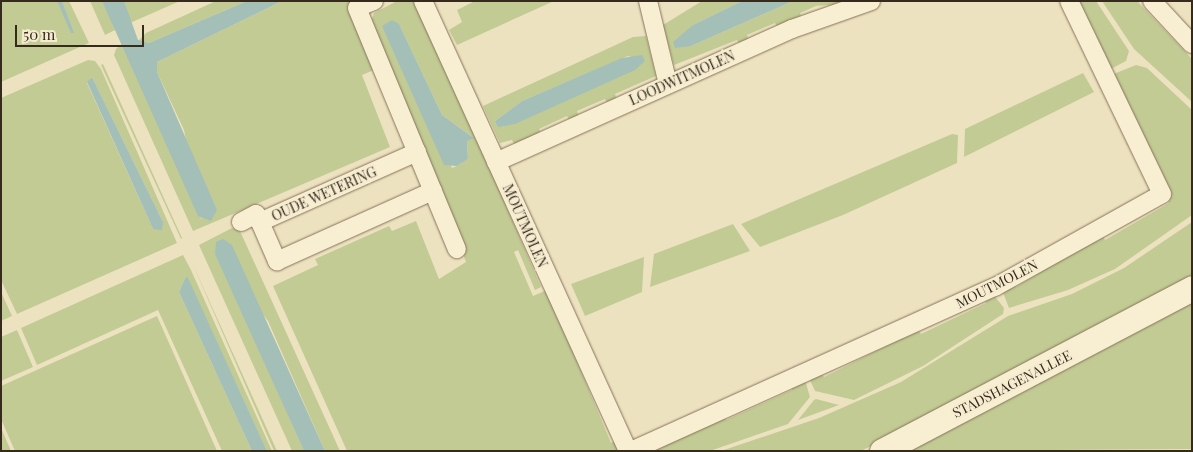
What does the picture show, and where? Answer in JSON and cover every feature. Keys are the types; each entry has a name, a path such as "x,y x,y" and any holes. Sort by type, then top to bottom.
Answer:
{"main road":[{"name":"STADSHAGENALLEE","path":"1143,317 1192,288"},
{"name":"STADSHAGENALLEE","path":"882,451 1143,317 1192,295"}],"street":[{"path":"374,1 356,8 457,249"},
{"name":"MOUTMOLEN","path":"423,1 629,451 995,287 1162,194 1069,1"},
{"path":"648,1 668,84"},
{"name":"LOODWITMOLEN","path":"496,162 792,29 871,1"},
{"path":"1152,1 1192,44"},
{"name":"OUDE WETERING","path":"417,152 260,222 277,261 433,191"},
{"path":"240,222 256,214 260,222"}],"green space":[{"path":"1,1 57,1 73,33 62,1 69,1 89,43 1,82"},
{"path":"90,1 102,1 117,29 105,35"},
{"path":"124,1 180,1 130,23"},
{"path":"216,1 247,1 149,43 138,41 146,33"},
{"path":"282,1 363,1 374,70 362,75 390,147 193,231 114,55 116,49 123,43 202,220 184,130 157,72 157,62"},
{"path":"397,1 418,1 541,287 535,290 518,250 514,252 533,296 547,290 611,443 615,441 620,451 347,451 273,286 318,265 315,259 389,226 392,231 416,221 439,279 466,262 371,22 374,13","holes":["399,24 442,115 473,137 467,141 468,159 452,168"]},
{"path":"475,1 554,1 457,45 449,30 462,22 457,10"},
{"path":"702,1 742,1 693,25 682,45 691,46 793,1 840,1 841,4 816,6 800,13 802,18 778,28 775,23 747,35 749,41 740,45 737,40 674,65 663,25"},
{"path":"1076,1 1096,1 1129,51 1126,61 1109,70"},
{"path":"1102,1 1137,1 1192,59 1192,102 1134,49"},
{"path":"646,36 656,76 615,94 617,100 608,104 605,99 577,111 579,117 570,121 567,116 539,129 541,134 515,146 512,140 500,143 483,106 633,37","holes":["628,56 645,61 504,124 495,121 522,101"]},
{"path":"88,60 95,61 101,69 177,243 17,314 1,280 1,98","holes":["92,77 163,222 153,229 87,83"]},
{"path":"103,64 182,238 181,239 101,65"},
{"path":"1136,65 1147,68 1192,110 1192,215 1115,269 1068,290 1009,308 1002,290 1013,284 1016,287 1102,235 1105,240 1169,203 1111,75"},
{"path":"1083,73 1094,92 964,157 965,129"},
{"path":"952,134 958,135 957,163 843,215 760,247 741,224"},
{"path":"1192,222 1192,281 861,451 721,451 819,418 901,382 1008,316 1072,294 1124,268"},
{"path":"733,224 750,251 650,287 654,254"},
{"path":"232,228 240,231 340,451 325,451 268,321 215,250 304,451 292,451 199,245"},
{"path":"183,255 272,451 267,451 186,276 179,292 252,451 222,451 158,310 37,365 21,328"},
{"path":"644,257 642,292 585,316 571,284"},
{"path":"190,258 277,451 274,451"},
{"path":"1,292 12,316 1,321"},
{"path":"993,294 1004,308 1003,314 923,366 854,400 815,391 809,378 821,373 824,377 918,330 921,334 986,303 984,299"},
{"path":"1192,302 1192,449 902,451"},
{"path":"157,316 217,451 15,451 1,419 1,386"},
{"path":"17,330 33,367 1,381 1,337"},
{"path":"805,380 810,397 788,424 710,451 654,451 723,416 726,420 792,390 791,386"},
{"path":"814,400 839,405 798,420"},
{"path":"1,428 11,451 1,451"}],"water":[{"path":"57,1 62,1 74,33 71,33"},
{"path":"102,1 124,1 138,40 149,43 247,1 282,1 157,62 157,72 217,210 211,221 198,216"},
{"path":"742,1 793,1 691,46 675,48 673,42 693,25"},
{"path":"392,20 399,24 442,115 474,138 467,141 468,159 457,166 444,165 382,26"},
{"path":"642,55 645,61 635,70 515,124 498,127 495,121 522,101 622,58"},
{"path":"92,77 163,222 162,230 153,229 87,82"},
{"path":"223,239 232,245 325,451 304,451 215,254 216,242"},
{"path":"186,276 267,451 252,451 179,292"}]}
